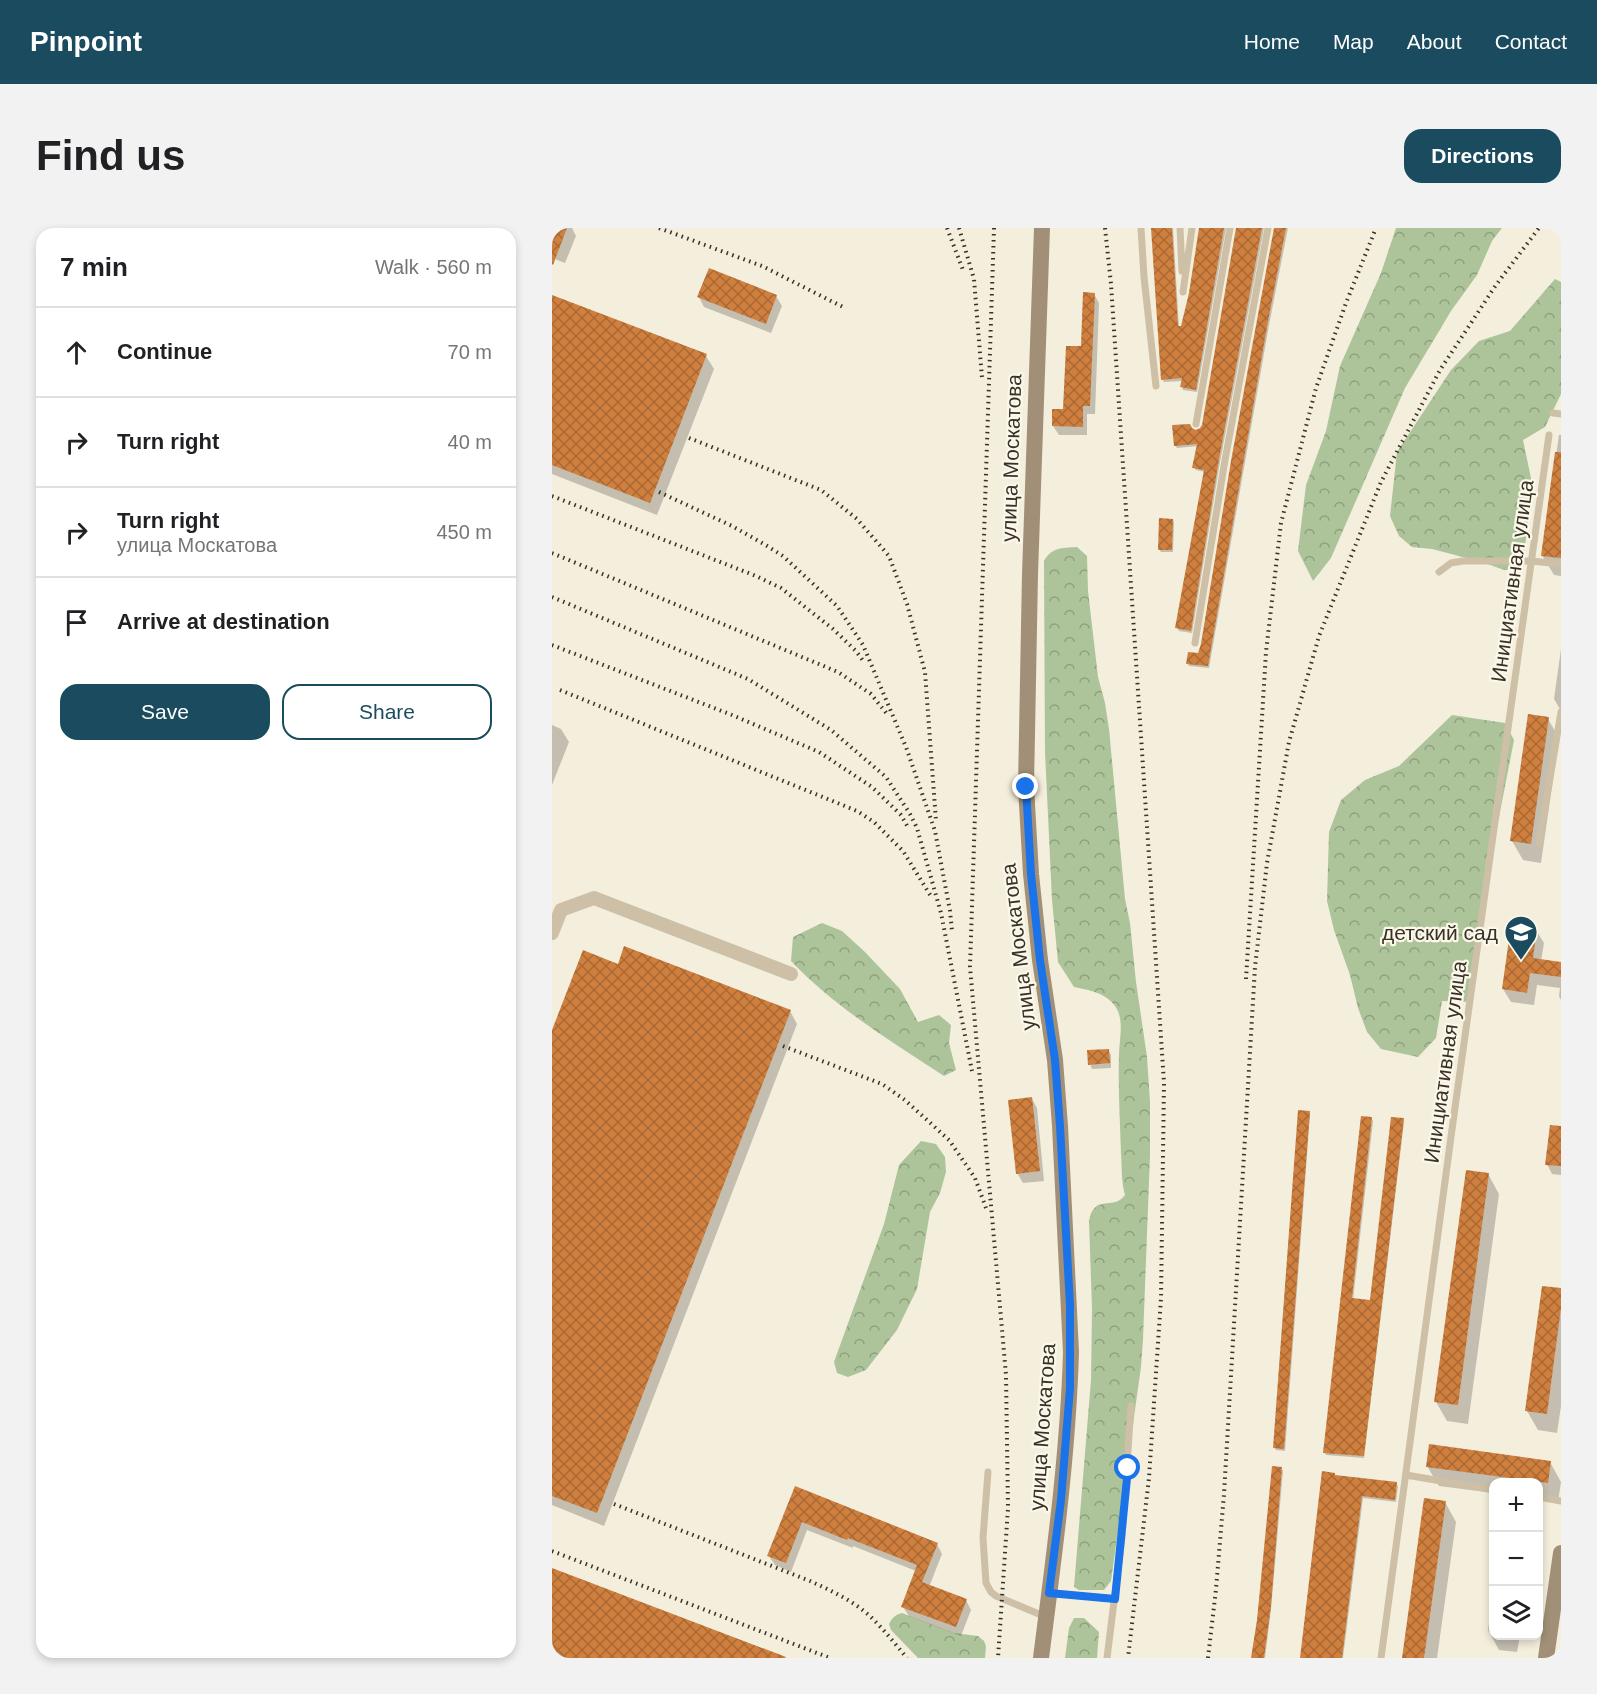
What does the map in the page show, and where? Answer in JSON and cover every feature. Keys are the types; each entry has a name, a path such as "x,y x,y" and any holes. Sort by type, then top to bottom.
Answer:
{"main road":[{"name":"улица Москатова","path":"1041,1658 1062,1489 1071,1352 1055,1060 1033,896 1026,787 1030,574 1042,228"},
{"path":"1546,1658 1561,1553"}],"street":[{"path":"552,933 561,910 594,898 791,974"}],"lane":[{"path":"1141,228 1156,386"},
{"path":"1180,228 1183,292 1192,228"},
{"path":"1196,424 1230,228"},
{"path":"1195,643 1225,460 1268,228"},
{"name":"Инициативная улица","path":"1381,1658 1549,435"},
{"path":"1439,572 1451,563 1464,561 1531,561 1561,564"},
{"path":"1539,844 1561,712"},
{"path":"1107,1658 1127,1479 1131,1406"},
{"path":"988,1472 983,1538 988,1589 996,1596 1046,1617"},
{"path":"1406,1475 1489,1489"},
{"path":"1543,1498 1561,1501"},
{"path":"1049,1593 1115,1599"}],"green space":[{"path":"1396,228 1502,228 1492,241 1477,275 1451,311 1405,388 1331,558 1313,581 1298,551 1306,485 1326,431 1340,366 1381,273"},
{"path":"1555,279 1561,282 1561,394 1545,427 1523,440 1532,483 1521,568 1504,570 1432,549 1412,547 1399,536 1390,516 1397,452 1451,370 1479,341 1510,331"},
{"path":"1077,547 1087,556 1088,591 1098,677 1109,729 1125,899 1147,1057 1150,1102 1141,1367 1111,1581 1104,1590 1079,1590 1074,1587 1091,1380 1092,1309 1089,1221 1095,1207 1120,1200 1125,1195 1119,1092 1121,1023 1118,1011 1107,998 1074,987 1058,962 1052,900 1045,752 1044,561 1054,551"},
{"path":"1452,715 1505,723 1514,740 1487,879 1470,1002 1442,1001 1436,1038 1418,1057 1381,1049 1367,1032 1327,901 1329,832 1341,800 1365,780 1399,766"},
{"path":"822,923 842,931 865,952 900,989 918,1022 939,1015 951,1025 949,1043 956,1070 944,1076 904,1050 864,1023 808,978 791,961 793,937"},
{"path":"921,1141 936,1144 945,1157 946,1172 940,1193 930,1212 917,1289 897,1330 866,1370 848,1377 837,1373 834,1362 884,1224 899,1165"},
{"path":"902,1613 954,1633 978,1636 986,1646 985,1658 918,1658 891,1630 890,1622"},
{"path":"1074,1618 1084,1618 1099,1632 1097,1658 1065,1658 1069,1628"}],"building":[{"path":"552,228 567,228 553,265 552,264"},
{"path":"1151,228 1172,228 1178,326 1181,326 1189,293 1199,228 1224,228 1196,390 1180,387 1182,378 1161,380"},
{"path":"1236,228 1262,228 1219,459 1191,631 1175,628 1204,470 1192,468 1197,444 1174,446 1172,425 1190,424 1196,430 1202,425"},
{"path":"1274,228 1286,228 1208,666 1186,664 1188,652 1198,653 1201,644 1231,461"},
{"path":"709,268 777,295 766,324 697,297"},
{"path":"1083,292 1095,293 1090,406 1083,406 1083,427 1052,426 1052,409 1063,409 1066,346 1081,346"},
{"path":"552,295 707,354 650,503 552,465"},
{"path":"1555,452 1561,452 1561,558 1541,556"},
{"path":"1159,518 1173,519 1172,550 1158,550"},
{"path":"1528,714 1549,717 1531,844 1510,841"},
{"path":"1511,925 1537,928 1533,958 1561,962 1561,977 1530,973 1527,993 1502,989"},
{"path":"624,946 791,1010 597,1513 552,1496 552,1030 583,950 618,964"},
{"path":"1109,1049 1110,1063 1088,1065 1087,1050"},
{"path":"1032,1097 1040,1171 1016,1174 1008,1100"},
{"path":"1298,1110 1310,1111 1284,1449 1273,1448"},
{"path":"1361,1116 1372,1117 1352,1298 1370,1300 1391,1117 1404,1118 1364,1456 1323,1453"},
{"path":"1550,1125 1561,1126 1561,1166 1545,1165"},
{"path":"1466,1170 1489,1173 1458,1405 1434,1402"},
{"path":"1542,1286 1561,1288 1561,1308 1547,1414 1525,1411"},
{"path":"1429,1444 1551,1461 1548,1483 1543,1482 1543,1478 1510,1478 1426,1467"},
{"path":"1272,1466 1282,1467 1271,1606 1264,1658 1251,1658 1257,1620"},
{"path":"1322,1471 1335,1473 1335,1475 1397,1482 1395,1500 1362,1496 1342,1658 1300,1658"},
{"path":"795,1486 938,1543 922,1582 967,1599 956,1627 901,1607 917,1565 848,1538 847,1540 802,1522 786,1563 767,1556"},
{"path":"1424,1498 1446,1501 1424,1658 1402,1658"},
{"path":"552,1568 786,1657 552,1658"}],"railway":[{"path":"659,228 762,266 843,307"},
{"path":"947,228 963,270"},
{"path":"959,228 974,279 982,378"},
{"path":"994,228 970,967 1006,1375 1008,1508 998,1658"},
{"path":"1105,228 1111,284 1164,1083 1161,1298 1149,1478 1128,1658"},
{"path":"1246,979 1266,652 1281,523 1316,388 1376,228"},
{"path":"1208,1658 1224,1494 1255,967 1267,863 1289,742 1319,636 1381,482 1440,370 1496,285 1539,228"},
{"path":"689,438 821,490 857,519 889,556 907,604 925,672 936,821"},
{"path":"659,492 732,526 783,556 837,606 863,645 906,747 935,831 952,931"},
{"path":"552,496 756,576 781,588 833,629 864,662"},
{"path":"552,553 838,672 871,694 887,714"},
{"path":"552,597 748,679 831,730 886,777 917,828 941,913 972,1071"},
{"path":"552,645 732,715 819,752 872,787 901,815 909,829"},
{"path":"560,690 857,811 874,822 903,851 932,898"},
{"path":"783,1046 882,1084 905,1100 949,1140 975,1178 986,1208"},
{"path":"614,1504 835,1593 858,1606 872,1618 907,1658"},
{"path":"552,1551 830,1658"}],"place":[{"name":"детский сад","path":"1521,961"}],"route":[{"path":"1026,787 1031,874 1040,960 1055,1060 1070,1305 1070,1388 1061,1500 1049,1593 1115,1599 1128,1468"}]}
